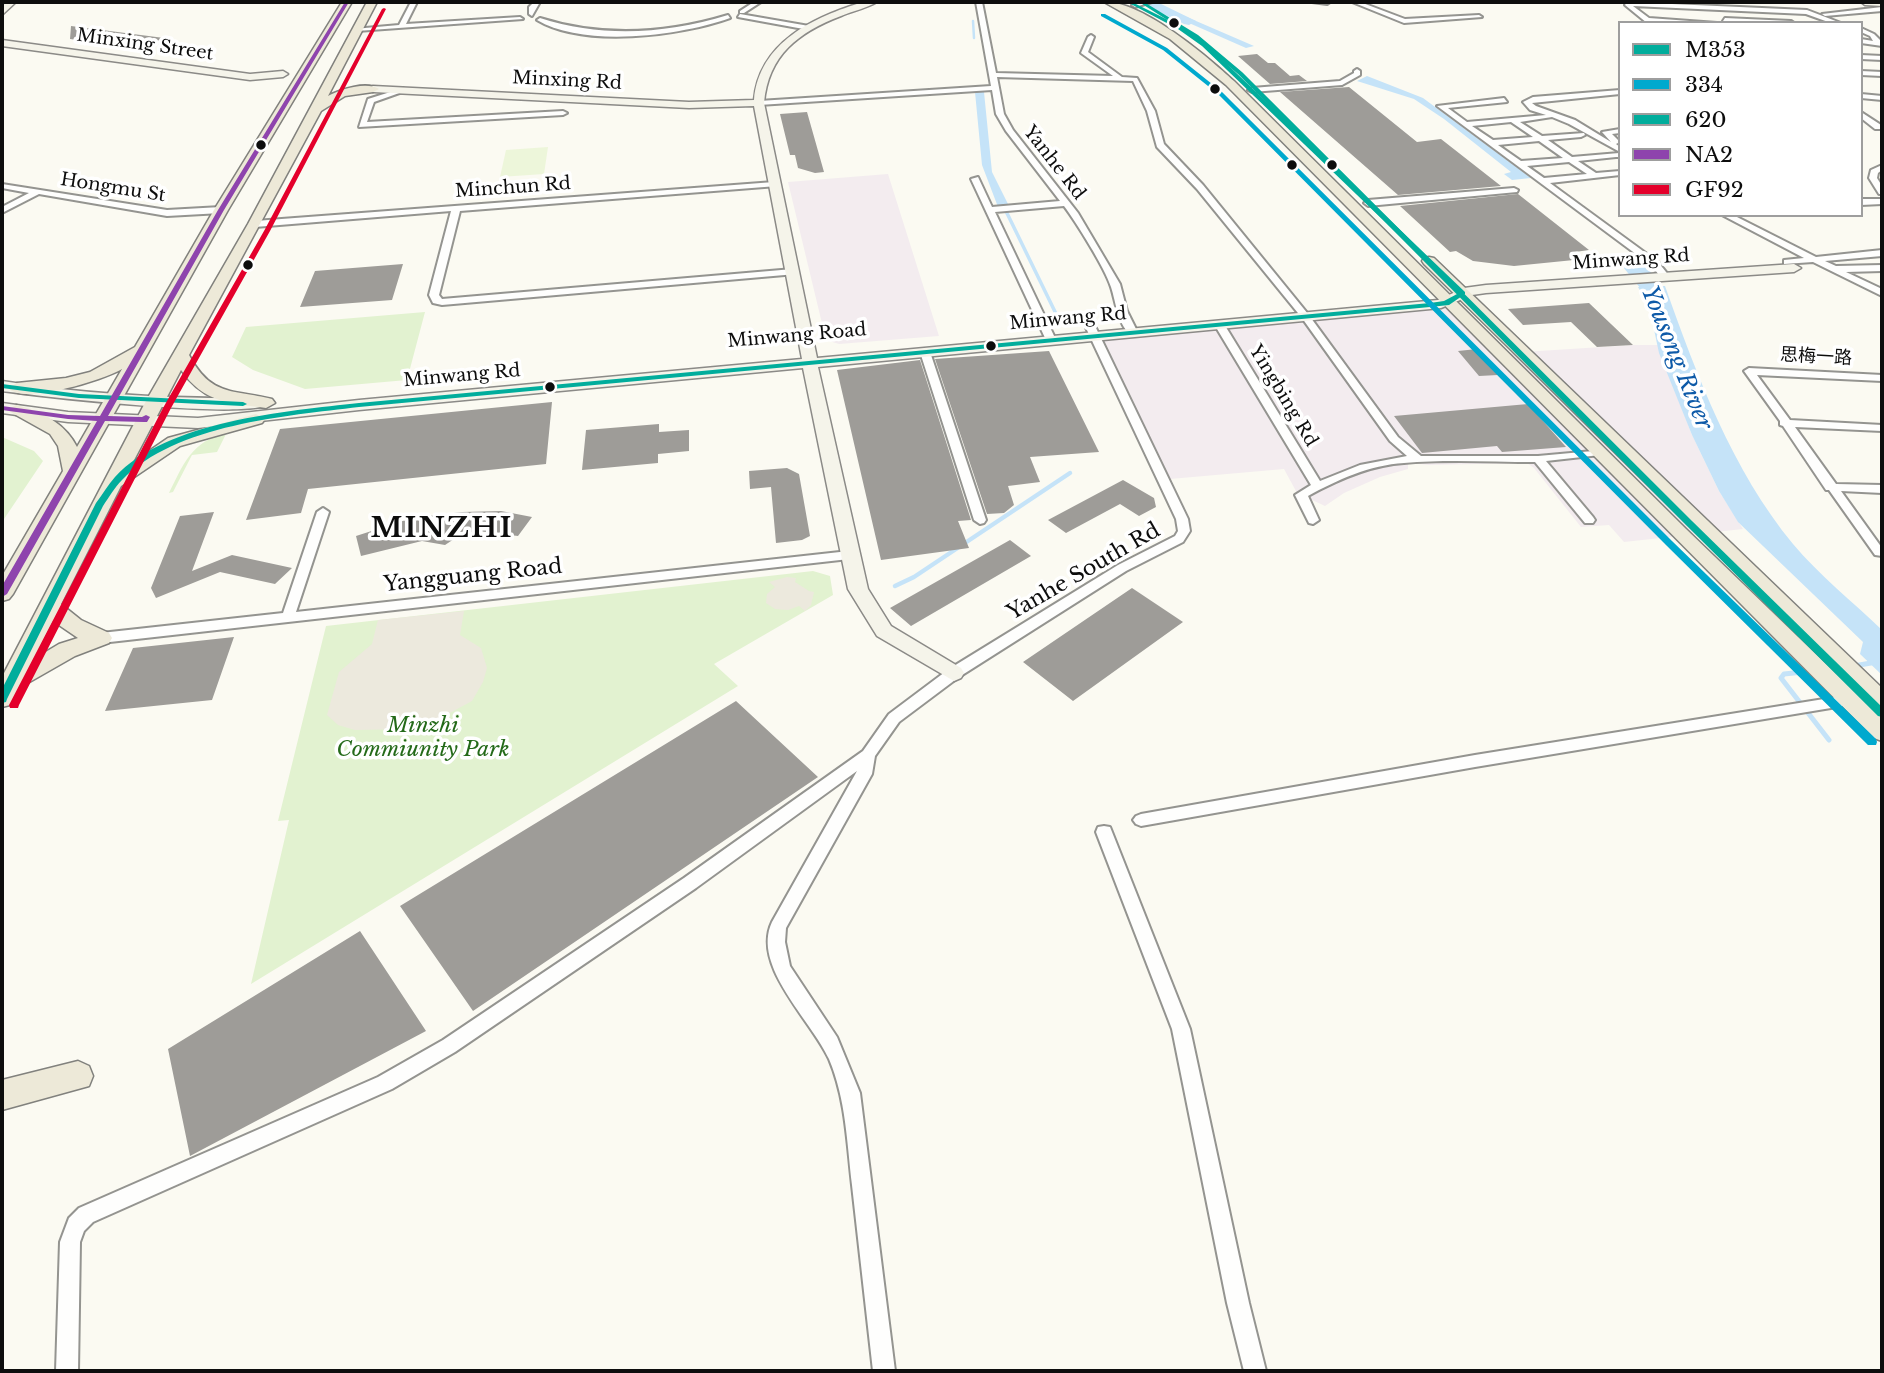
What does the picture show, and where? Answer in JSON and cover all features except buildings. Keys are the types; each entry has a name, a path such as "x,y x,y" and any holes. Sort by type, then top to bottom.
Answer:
{"main road":[{"path":"2,594 116,399 221,210 281,90 313,60 347,2"},
{"path":"6,691 144,420 255,224 372,2"},
{"path":"1109,2 1158,27 1214,68 1836,657 1882,733"},
{"path":"1139,3 1204,45 1252,90 1368,203 1600,452 1809,660 1859,695"},
{"path":"283,74 313,60"},
{"path":"333,73 342,83 373,89"},
{"path":"315,109 342,93 373,89"},
{"path":"10,387 57,386 88,379 114,369 146,344"},
{"path":"181,354 191,378 199,387 260,411"},
{"path":"9,409 51,426 63,435 69,446 72,472"},
{"path":"110,487 144,460 174,442 260,411"},
{"path":"50,605 83,633 101,638"},
{"path":"6,691 67,650 101,638"},
{"path":"2,1095 78,1076"}],"street":[{"path":"2,12 11,2"},
{"path":"341,2 347,2"},
{"path":"401,27 414,2"},
{"path":"532,14 532,7 537,2"},
{"path":"741,14 758,2"},
{"path":"67,1371 70,1242 76,1225 86,1215 385,1083 514,1004 690,883 868,755 894,718 954,673 884,631 858,589 758,103 760,82 780,49 809,28 847,9 872,2"},
{"name":"Yanhe Rd","path":"979,2 994,75 993,88 1004,122 1066,203 1115,284 1122,311 1131,329"},
{"path":"1315,2 1327,2"},
{"path":"1355,2 1405,21 1479,18"},
{"path":"1865,2 1882,3"},
{"path":"1648,21 1627,4 1807,12 1832,21"},
{"path":"1724,8 1730,18 1724,21"},
{"path":"1825,14 1882,9"},
{"path":"357,29 520,19 540,20 575,30 652,33 692,29 728,17 724,13 809,28"},
{"path":"520,19 532,14 545,16 540,20"},
{"path":"1863,31 1880,43"},
{"path":"1091,37 1084,47 1084,53 1119,77"},
{"name":"Minxing Street","path":"2,46 281,90"},
{"name":"Minxing Street","path":"2,46 250,77 283,74"},
{"path":"1863,58 1882,58"},
{"path":"1252,90 1342,83 1357,73"},
{"path":"1863,74 1882,74"},
{"path":"994,75 1135,79 1151,111 1160,145 1200,187 1301,313 1394,439 1418,459"},
{"path":"758,103 993,88"},
{"name":"Minxing Rd","path":"373,89 679,104 758,103"},
{"path":"403,90 371,101 362,125 563,113"},
{"path":"1618,92 1533,99 1527,102 1534,108 1572,122 1618,150"},
{"path":"1863,96 1882,98"},
{"path":"1504,100 1441,106 1655,264 1660,275"},
{"path":"1863,115 1880,127"},
{"path":"1465,124 1548,117"},
{"path":"1513,120 1594,175"},
{"path":"1618,131 1606,134 1618,150"},
{"path":"1490,143 1581,135"},
{"path":"1518,164 1571,159 1618,150"},
{"path":"1882,167 1874,173 1873,178 1882,192"},
{"path":"1542,181 1618,173"},
{"path":"975,178 994,210 1049,337"},
{"name":"Minchun Rd","path":"255,224 774,184"},
{"name":"Hongmu St","path":"2,186 167,213 221,210"},
{"path":"1368,203 1514,190"},
{"path":"2,210 37,192"},
{"path":"1863,202 1882,202"},
{"path":"994,210 1066,203"},
{"path":"456,208 434,295 436,301 793,272"},
{"path":"1730,217 1882,293"},
{"name":"Minwang Rd","path":"1790,265 1812,259 1882,253"},
{"name":"Minwang Rd","path":"260,411 359,405 809,359 925,352 1093,332 1219,324 1486,289 1622,276 1790,265 1882,268"},
{"path":"1131,329 1301,313"},
{"name":"Yingbing Rd","path":"1219,324 1317,486"},
{"name":"Yanhe South Rd","path":"954,673 1122,568 1179,539 1184,531 1182,519 1093,332"},
{"name":"Minwang Road","path":"809,359 1049,337"},
{"path":"925,352 980,520"},
{"name":"思梅一路","path":"1784,423 1749,371 1882,378"},
{"path":"10,387 260,411"},
{"path":"9,409 198,423 260,411"},
{"path":"1784,423 1882,428"},
{"path":"1784,423 1880,552"},
{"path":"1313,520 1301,495 1360,467 1405,458 1538,459 1600,452"},
{"path":"1538,459 1589,520"},
{"path":"1830,487 1882,489"},
{"path":"288,617 323,512"},
{"name":"Yangguang Road","path":"101,638 849,555"},
{"path":"1141,820 1816,705 1859,695"},
{"path":"868,755 864,774 778,927 774,945 782,971 822,1027 839,1058 851,1093 884,1371"},
{"path":"1104,832 1181,1029 1238,1303 1255,1371"}],"shaded area":[{"path":"888,174 939,336 839,344 826,340 788,182"},
{"path":"1449,305 1492,354 1658,345 1692,435 1719,491 1743,529 1624,542 1609,525 1581,527 1534,468 1527,463 1408,463 1408,469 1380,477 1344,493 1325,506 1297,493 1284,469 1170,479 1102,338"},
{"path":"787,577 796,578 795,582 814,592 811,605 805,611 799,606 788,610 775,609 766,603 767,594 775,587 769,582"},
{"path":"464,611 460,635 481,648 487,668 483,682 472,701 433,722 407,729 355,730 338,725 327,715 339,672 372,644 378,620"}],"green space":[{"path":"548,147 544,174 500,177 506,150"},
{"path":"425,312 407,380 305,389 253,370 232,357 246,327"},
{"path":"226,434 217,452 192,455 173,492 169,493 190,455 205,442"},
{"path":"2,437 34,451 43,461 2,522"},
{"name":"Minzhi Commiunity Park","path":"813,571 830,576 833,595 714,664 738,686 251,984 289,820 278,821 326,626"}],"water":[{"path":"1148,5 1159,5 1254,46 1246,48"},
{"path":"1367,76 1423,98 1531,178 1512,180 1504,174 1511,172 1414,99 1357,81"},
{"path":"975,92 984,92 992,172 1009,206 998,207 982,165"},
{"path":"1665,286 1703,388 1752,485 1793,544 1882,630 1882,675 1860,654 1863,642 1738,522 1719,491 1692,435 1659,353 1649,306 1638,287"}],"waterway":[{"name":"Yousong River","path":"1146,2 1189,21"},
{"path":"973,21 974,38"},
{"path":"1004,207 1061,324"},
{"name":"Yousong River","path":"1629,262 1651,287 1666,326"},
{"path":"895,586 914,577 1070,473"},
{"path":"1854,666 1882,661"},
{"path":"1813,671 1784,674 1781,678 1829,740"}],"transit line":[{"name":"NA2","path":"2,594 221,210 347,2"},
{"name":"M353","path":"2,699 99,505 120,478 147,456 179,440 215,428 252,419 359,405 1430,305 1446,303 1463,293 1204,45 1180,28 1129,2"},
{"name":"620","path":"1141,2 1196,36 1240,73 1882,713"},
{"name":"GF92","path":"14,705 167,408 267,231 384,9"},
{"name":"334","path":"1103,15 1165,49 1220,93 1669,543 1872,742"},
{"name":"M353","path":"2,386 79,396 243,404"},
{"name":"NA2","path":"2,408 68,417 144,420 146,417"}],"district":[{"name":"MINZHI","path":"442,529"}]}
